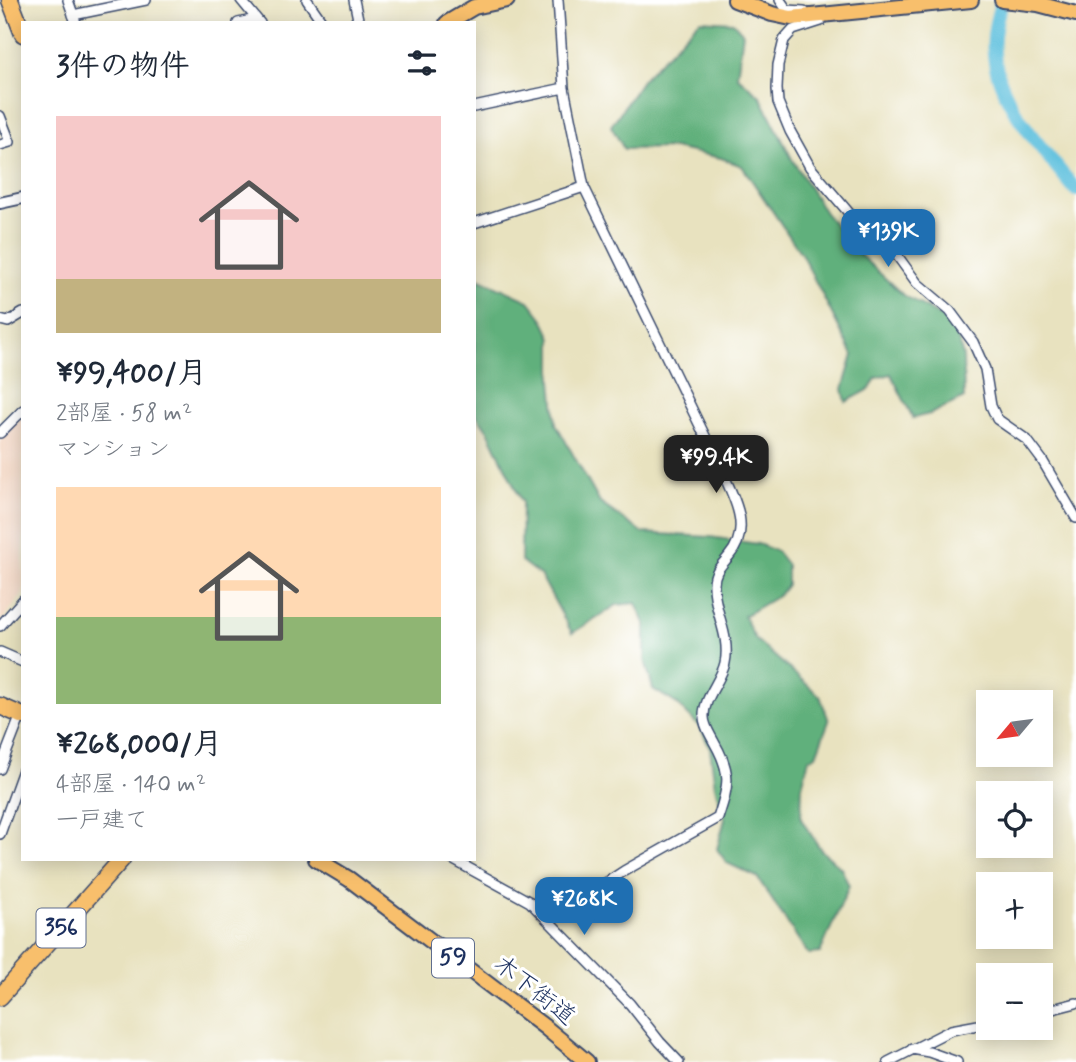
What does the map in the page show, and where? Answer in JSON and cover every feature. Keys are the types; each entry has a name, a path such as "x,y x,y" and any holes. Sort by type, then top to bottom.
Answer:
{"highway":[{"path":"10,0 21,29"},
{"path":"21,0 29,21"},
{"path":"0,706 21,716"},
{"name":"356","path":"0,997 120,861"}],"main road":[{"path":"451,21 474,8 507,0"},
{"path":"735,0 781,16 813,16 971,0"},
{"path":"1009,1 1076,14"},
{"name":"木下街道","path":"319,861 349,879 553,1033 587,1062"}],"street":[{"path":"68,0 75,19 146,0"},
{"path":"241,0 258,21"},
{"path":"307,0 322,21"},
{"path":"354,0 358,19 356,21"},
{"path":"549,920 624,871 718,818 726,788 727,769 704,718 705,708 721,676 727,653 714,583 716,572 737,545 741,528 739,510 720,467 584,187 564,89 558,0"},
{"path":"780,0 787,10 809,11 821,21 793,30 784,40 778,65 778,102 810,167 866,233 896,254 917,283 950,311 973,342 985,369 991,406 997,419 1027,440 1075,513"},
{"path":"476,107 564,89"},
{"path":"0,116 10,142 0,145"},
{"path":"476,222 584,187"},
{"path":"0,203 21,198"},
{"path":"0,320 8,321 21,314"},
{"path":"0,433 21,412"},
{"path":"0,626 21,602"},
{"path":"0,652 21,661"},
{"path":"1,765 21,718"},
{"path":"0,834 21,776"},
{"path":"456,861 530,902 630,1004 679,1062"},
{"path":"1053,1009 1076,1003"},
{"path":"888,1062 951,1030 976,1025"},
{"path":"912,1049 957,1062"}],"shaded area":[{"path":"21,417 21,596 0,622 0,438"}],"green space":[{"path":"700,20 733,22 743,33 737,76 760,96 792,159 825,213 860,255 902,294 954,324 963,357 964,398 930,414 913,418 891,374 876,378 870,389 846,402 843,389 853,355 802,255 742,166 721,158 673,148 624,149 611,126 643,79"},
{"path":"476,277 529,301 543,319 552,338 556,424 600,503 643,533 710,537 758,544 776,551 787,565 787,585 779,595 744,616 755,639 820,696 829,721 816,755 809,759 802,786 801,819 821,850 841,868 849,886 820,953 808,954 757,877 727,863 717,849 725,819 715,787 710,748 700,727 677,704 653,689 645,660 645,623 636,603 617,605 572,633 541,576 521,561 522,502 488,431 476,414"}],"waterway":[{"path":"1002,0 995,26 994,46 997,72 1004,90 1025,126 1076,190"}]}
